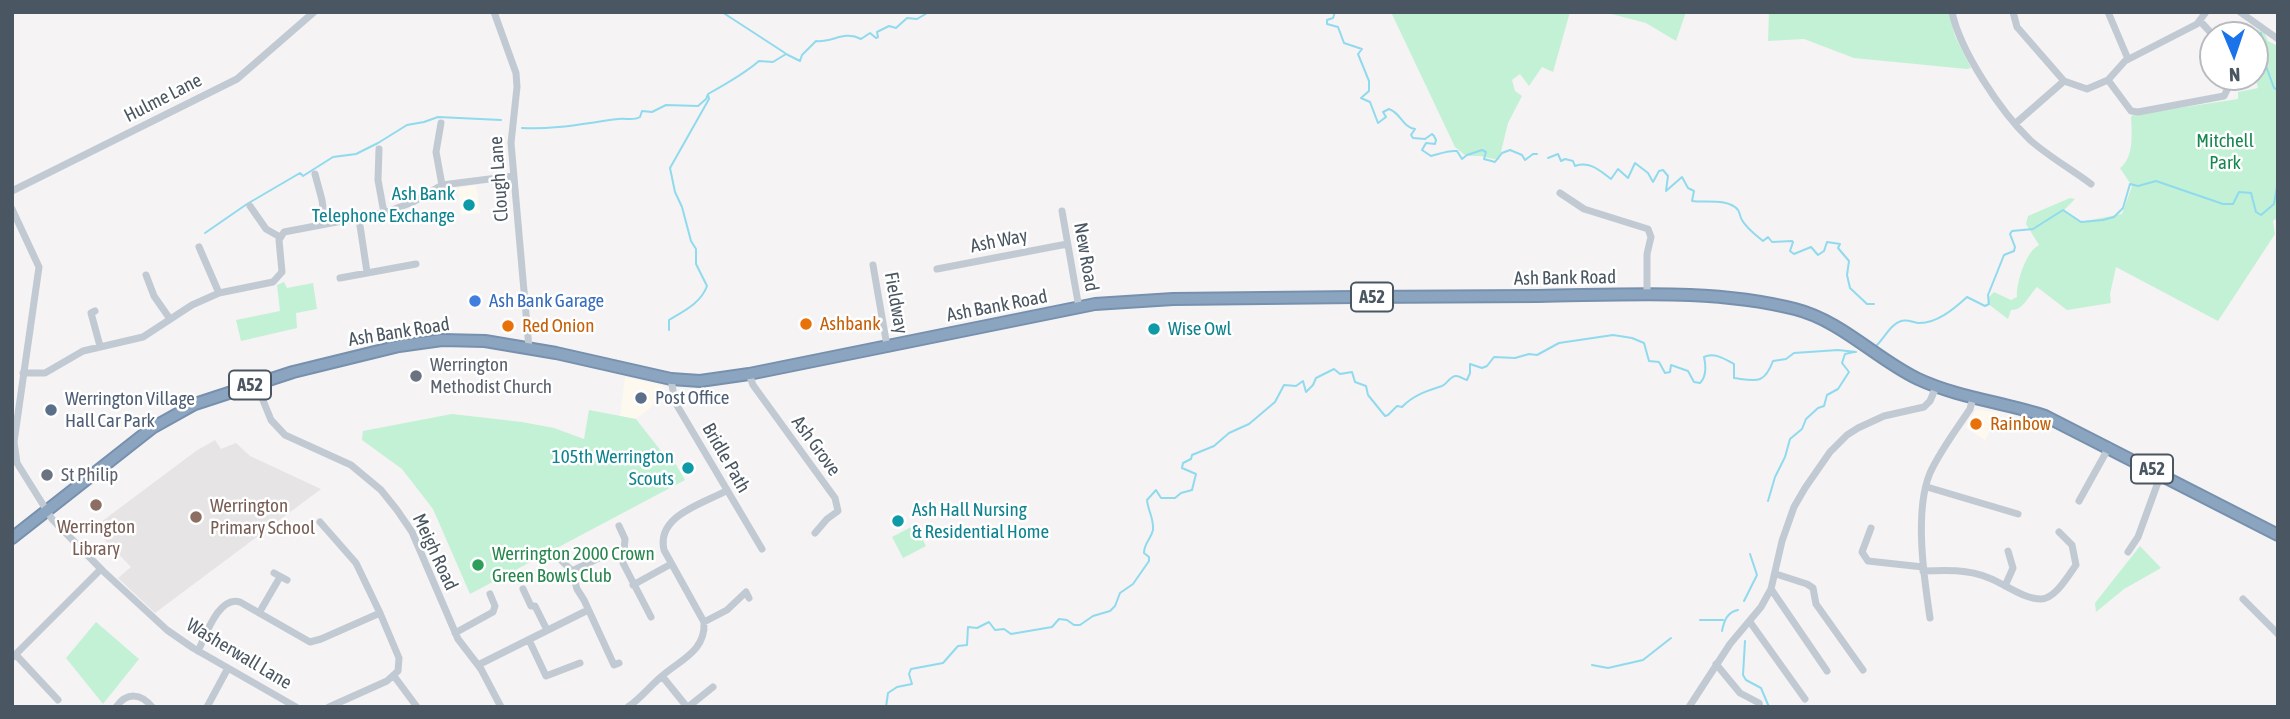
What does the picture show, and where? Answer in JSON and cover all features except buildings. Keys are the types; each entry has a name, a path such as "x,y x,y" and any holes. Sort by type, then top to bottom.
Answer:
{"highway":[{"name":"Ash Bank Road","path":"12,538 152,428 195,404 330,362 420,342 485,341 671,379 700,381 749,374 1079,307 1144,299 1647,295 1723,298 1796,309 1827,321 1900,370 1936,387 2024,409 2072,428 2109,447"},
{"name":"A52","path":"2109,447 2278,534"}],"street":[{"name":"Hulme Lane","path":"12,191 237,79 314,12"},
{"name":"Clough Lane","path":"494,12 516,73 511,143 529,348"},
{"path":"1952,12 1957,34 1969,59 2016,123 2030,140 2091,184"},
{"path":"2013,12 2017,27 2064,80 2087,89 2108,80 2129,59 2199,22"},
{"path":"2108,12 2129,59"},
{"path":"2200,21 2206,12"},
{"path":"2240,12 2278,39"},
{"path":"2016,123 2064,80"},
{"path":"2108,80 2131,111 2137,112 2224,96 2226,91"},
{"path":"437,127 436,152 442,185"},
{"path":"377,153 378,180 384,213"},
{"path":"23,373 45,373 74,355 100,346 143,337 192,305 219,293 271,283 278,279 282,272 280,237 284,232 384,213 413,202 442,185 513,176"},
{"path":"319,178 325,223"},
{"path":"1560,193 1584,209 1648,229 1651,237 1647,254 1647,295"},
{"path":"12,209 39,267 13,442"},
{"path":"254,209 266,229 280,237"},
{"name":"New Road","path":"1062,211 1079,307"},
{"path":"359,219 367,272"},
{"name":"Ash Way","path":"937,269 1067,244"},
{"path":"203,249 219,293"},
{"path":"340,278 416,264"},
{"name":"Fieldway","path":"873,265 887,346"},
{"path":"145,275 154,296 170,319"},
{"path":"95,311 91,313 100,346"},
{"name":"Ash Grove","path":"749,374 753,385 835,498 838,511 815,533"},
{"name":"Bridle Path","path":"671,379 675,402 762,550"},
{"name":"Meigh Road","path":"256,383 266,410 277,428 297,442 318,448 351,465 389,499 412,533 455,633 478,665 501,707"},
{"path":"1689,707 1730,644 1750,622 1771,589 1782,541 1794,507 1830,452 1858,428 1884,416 1924,407 1936,387"},
{"path":"1930,618 1932,607 1923,569 1923,517 1929,476 1970,409 1973,398"},
{"name":"Washerwall Lane","path":"13,442 17,463 52,519 101,569 167,629 198,651 296,707"},
{"path":"2079,501 2109,447"},
{"path":"2127,552 2138,537 2161,474"},
{"path":"1927,487 2018,514"},
{"path":"628,707 696,649 704,635 704,622 671,564 663,546 663,537 668,525 676,518 726,491"},
{"path":"320,522 356,563 399,658 399,667 387,681 329,707"},
{"path":"619,526 625,539 623,563 651,617"},
{"path":"1872,528 1862,552 1868,561 1923,569 1964,571 1988,577 2026,595 2042,599 2051,595 2076,565 2072,545 2059,532"},
{"path":"554,553 572,571 577,589 614,665 620,663"},
{"path":"2005,586 2013,568 2012,555"},
{"path":"572,571 603,556"},
{"path":"634,585 671,564"},
{"path":"58,700 14,656 101,569"},
{"path":"1776,574 1813,588 1816,604 1863,670"},
{"path":"259,613 280,577"},
{"path":"523,589 547,630"},
{"path":"1771,589 1827,671"},
{"path":"704,622 727,610 746,592 749,598"},
{"path":"455,633 493,612 495,606 490,594"},
{"path":"2243,599 2278,634"},
{"path":"198,651 226,603 238,601 302,639 314,642 380,613"},
{"path":"478,665 588,610"},
{"path":"1750,622 1805,699"},
{"path":"528,640 546,676 580,663"},
{"path":"1717,664 1740,693 1759,703 1760,707"},
{"path":"207,707 228,668"},
{"path":"394,676 417,707"},
{"path":"662,676 687,707 713,687"},
{"path":"117,707 122,700 132,695 143,698 152,707"}],"shaded area":[{"path":"476,185 480,213 461,215 458,188"},
{"path":"625,377 661,385 666,389 650,408 636,419 620,416"},
{"path":"1976,410 2001,412 1985,440 1965,427"},
{"name":"Werrington Primary School","path":"215,440 221,449 236,443 250,456 321,489 155,613 118,578 131,567 93,528 196,451"}],"green space":[{"path":"1391,12 1570,12 1553,72 1542,67 1529,86 1520,74 1512,80 1515,91 1522,96 1508,123 1499,160 1466,156 1455,147"},
{"path":"1604,12 1686,12 1676,41 1646,23"},
{"path":"1769,12 1949,12 1955,36 1971,68 1854,58 1804,39 1768,41"},
{"name":"Mitchell Park","path":"2269,42 2278,46 2278,217 2273,221 2275,234 2218,321 2116,267 2110,294 2111,303 2067,310 2037,287 2023,305 2011,310 2008,319 1987,303 1994,292 2011,300 2017,297 2023,268 2034,248 2039,245 2026,224 2028,216 2070,198 2075,199 2064,210 2081,222 2122,214 2132,186 2120,168 2125,164 2130,152 2133,115 2238,99 2238,92 2269,91"},
{"path":"284,282 287,288 313,283 317,309 296,313 297,328 241,341 236,320 280,311 277,285"},
{"path":"589,410 636,419 668,460 672,458 685,480 470,594 433,509 402,469 362,440 363,431 452,414 554,428 584,439"},
{"path":"915,525 926,546 903,558 892,537"},
{"path":"2140,546 2161,568 2124,589 2096,612 2095,603"},
{"path":"96,622 139,659 103,704 66,658"}],"waterway":[{"path":"722,12 785,53"},
{"path":"522,128 635,119 640,117 642,111 652,112 666,105 698,106 708,94 759,61 773,62 786,54 800,61 802,55 816,41 844,36 861,39 870,33 876,38 877,32 889,26 896,28 907,18 917,19 929,12"},
{"path":"1335,12 1333,18 1327,20 1327,24 1338,27 1344,43 1362,49 1358,54 1369,81 1369,91 1361,98 1370,102 1378,123 1386,117 1383,112 1389,109 1407,126 1415,129 1411,135 1413,138 1425,139 1432,134 1436,140 1435,144 1426,143 1422,150 1431,156 1457,151 1462,159 1482,150 1486,152 1484,159 1495,162 1502,153 1510,150 1522,155 1525,160 1537,154"},
{"path":"2269,74 2274,88 2278,90"},
{"path":"669,330 669,320 696,302 707,286 696,264 696,249 675,192 670,168 709,99 708,95"},
{"path":"205,233 300,173 303,176 333,157 356,154 407,125 438,117 501,120"},
{"path":"1548,158 1558,154 1561,161 1565,159 1573,161 1575,166 1590,166 1611,179 1618,169 1628,178 1635,163 1648,173 1653,182 1659,171 1663,170 1668,176 1666,191 1682,177 1688,188 1694,191 1692,201 1722,202 1734,206 1746,226 1763,241 1768,237 1772,242 1792,241 1790,251 1794,254 1811,247 1818,255 1824,251 1827,242 1840,244 1838,248 1849,261 1847,275 1850,288 1867,304 1874,304"},
{"path":"1877,345 1891,328 1901,321 1931,321 1951,311 1967,297 1985,306 1989,304 1988,295 2004,255 2014,251 2010,234 2012,231 2033,229 2063,210 2081,222 2114,217 2123,208 2130,184 2138,186 2156,181 2223,204 2233,204 2239,192 2251,193 2256,212 2261,215 2274,204 2278,181"},
{"path":"886,707 888,693 897,687 912,684 909,674 911,669 943,663 958,646 967,645 968,627 977,628 989,622 995,630 1004,629 1011,634 1052,627 1059,619 1080,625 1093,616 1110,611 1120,593 1133,584 1149,561 1144,550 1153,526 1147,500 1156,490 1161,498 1175,498 1192,490 1196,474 1182,468 1183,463 1191,459 1192,455 1214,446 1229,433 1249,424 1275,402 1284,385 1296,386 1303,381 1306,392 1316,378 1334,369 1340,374 1352,372 1355,382 1366,386 1368,395 1385,416 1416,396 1444,385 1454,376 1467,380 1470,364 1482,368 1494,357 1537,355 1559,343 1613,335 1644,343 1649,361 1659,362 1665,373 1670,372 1671,365 1688,371 1694,382 1700,383 1705,374 1704,357 1712,355 1734,364 1734,378 1758,380 1763,378 1773,361 1786,359 1794,353 1838,350 1856,352"},
{"path":"1768,501 1790,439 1802,429 1806,419 1824,406 1827,395 1838,389 1849,372 1842,363 1845,354 1854,352"},
{"path":"1744,601 1757,575 1750,554"},
{"path":"1722,631 1727,617 1738,610"},
{"path":"1700,620 1723,620"},
{"path":"1592,665 1608,668 1643,660 1671,638"},
{"path":"1745,641 1743,675 1746,680 1761,688 1769,707"}],"place":[{"name":"Ash Bank Telephone Exchange","path":"469,205"},
{"name":"Ash Bank Garage","path":"475,301"},
{"name":"Ashbank","path":"806,324"},
{"name":"Red Onion","path":"508,326"},
{"name":"Wise Owl","path":"1154,329"},
{"name":"Werrington Methodist Church","path":"416,376"},
{"name":"Post Office","path":"641,398"},
{"name":"Werrington Village Hall Car Park","path":"51,410"},
{"name":"Rainbow","path":"1976,424"},
{"name":"105th Werrington Scouts","path":"688,468"},
{"name":"St Philip","path":"47,475"},
{"name":"Werrington Library","path":"96,505"},
{"name":"Werrington Primary School","path":"196,517"},
{"name":"Ash Hall Nursing & Residential Home","path":"898,521"},
{"name":"Werrington 2000 Crown Green Bowls Club","path":"478,565"}]}
